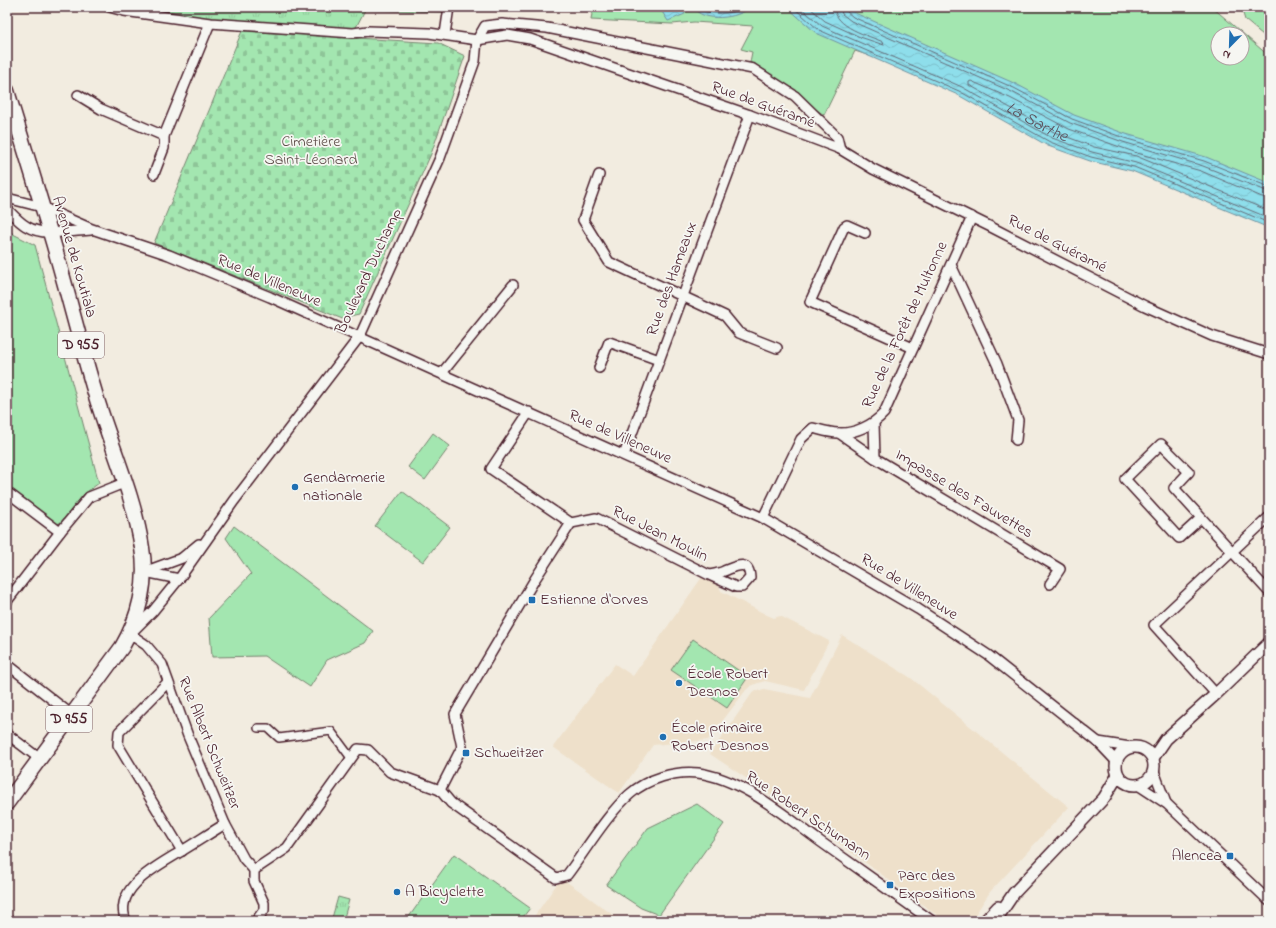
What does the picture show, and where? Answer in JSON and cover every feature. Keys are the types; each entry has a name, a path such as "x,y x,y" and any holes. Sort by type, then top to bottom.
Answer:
{"main road":[{"name":"Avenue de Koutiala","path":"7,91 50,232 95,393 132,506 142,549 144,572"},
{"name":"Boulevard Duchamp","path":"7,803 72,716 130,634 141,599 144,572"}],"street":[{"name":"Rue de Guéramé","path":"110,7 124,11 210,22 353,33 368,31 445,34 477,40 507,35 530,39 750,115 840,149 873,169 972,217 1163,315 1212,336 1269,354"},
{"path":"445,34 448,7"},
{"path":"154,174 164,148 164,136 210,22"},
{"path":"477,40 485,26 502,24 547,28 753,69 795,96 837,137 840,149"},
{"name":"Boulevard Duchamp","path":"130,634 153,611 178,580 360,336 440,158 475,61 477,40"},
{"path":"78,95 101,109 164,136"},
{"name":"Rue des Hameaux","path":"624,455 682,295 750,115"},
{"path":"599,175 583,220 609,262 725,316 738,333 777,348"},
{"path":"7,198 42,207 92,230"},
{"path":"7,209 25,226 34,230 50,232 92,230"},
{"name":"Rue de la Forêt de Multonne","path":"763,518 801,438 812,428 839,433 854,430 874,423 884,413 972,217"},
{"path":"865,233 847,225 844,227 810,302 913,348"},
{"name":"Rue de Villeneuve","path":"92,230 169,255 360,336 763,518 918,608 988,656 1098,742 1116,761"},
{"path":"951,265 997,364 1018,420 1016,440"},
{"path":"442,373 512,285"},
{"path":"599,368 610,342 659,360"},
{"path":"256,921 264,910 264,903 254,881 254,870 288,848 358,749 368,750 390,772 440,790 462,747 455,714 571,522 491,469 529,412"},
{"path":"874,423 875,458"},
{"name":"Impasse des Fauvettes","path":"839,433 875,458 1060,569 1050,584"},
{"path":"1201,518 1179,538 1125,479 1161,444 1189,472 1174,488 1269,592"},
{"path":"7,600 89,497 124,483"},
{"path":"7,492 60,532"},
{"path":"1216,694 1154,624 1269,517"},
{"name":"Rue Jean Moulin","path":"571,522 596,518 709,575"},
{"name":"Boulevard Duchamp","path":"144,572 167,565 182,558 214,531"},
{"path":"144,572 178,580"},
{"name":"Rue Albert Schweitzer","path":"130,634 139,639 156,655 162,664 188,736 225,824 244,859 254,870"},
{"path":"1167,804 1154,771 1153,758 1166,740 1269,643"},
{"path":"7,664 72,716"},
{"path":"168,682 119,732 118,745 182,850"},
{"path":"258,728 268,728 279,738 331,731 351,758"},
{"path":"7,734 40,759"},
{"path":"985,921 997,907 1014,893 1104,798 1118,775 1116,761 1119,755 1130,747 1144,749 1166,740"},
{"name":"Rue de Villeneuve","path":"1098,742 1130,747"},
{"path":"1144,749 1153,758"},
{"path":"1104,798 1133,784 1148,780 1154,771"},
{"name":"Rue Robert Schumann","path":"440,790 451,803 556,878 561,878 567,875 613,813 630,793 653,781 673,774 698,773 721,779 737,784 776,810 932,921"},
{"path":"1118,775 1167,804 1269,901"},
{"path":"126,921 123,914 125,900 133,886 146,873 225,824"},
{"path":"995,921 1014,893"}],"shaded area":[{"name":"École Robert Desnos","path":"702,577 719,586 721,591 767,615 774,618 780,616 829,641 804,690 765,681 752,685 746,690 708,740 653,745 619,793 553,747 615,664 633,676"},
{"path":"842,635 911,678 1069,807 990,892 971,921 945,921 810,822 813,818 800,809 798,813 710,754 753,692 764,689 810,698"},
{"path":"561,878 583,893 621,921 531,921"}],"green space":[{"path":"126,7 449,7 448,12 365,10 353,33 210,23"},
{"path":"593,7 1212,7 1234,26 1210,26 1210,66 1250,66 1250,40 1269,56 1269,190 855,51 824,115 750,62 752,52 741,49 753,26 694,22 672,24 591,20"},
{"path":"1241,7 1269,7 1269,40 1245,20"},
{"name":"Cimetière Saint-Léonard","path":"242,31 438,43 465,56 431,154 359,314 350,316 345,320 154,243"},
{"path":"7,227 13,234 35,245 99,483 84,494 60,523 55,524 7,488"},
{"path":"433,433 450,446 425,480 408,467"},
{"path":"402,491 450,527 423,562 375,526"},
{"path":"234,526 373,631 365,643 327,660 310,687 264,656 212,657 209,618 251,574 226,538"},
{"path":"693,639 748,677 727,708 671,670"},
{"path":"697,804 724,824 659,915 641,908 606,885 648,828"},
{"path":"454,854 530,908 520,921 406,921"},
{"path":"338,897 349,900 343,921 332,918"}],"water":[{"path":"659,7 682,7 685,14 668,21"},
{"path":"693,7 750,7 738,14 721,18 704,15"},
{"name":"La Sarthe","path":"787,7 847,7 855,13 1016,84 1074,115 1126,134 1206,157 1269,183 1269,228 1132,171 1090,161 1048,146 958,95 816,33"}],"place":[{"name":"Gendarmerie nationale","path":"295,487"},
{"name":"Estienne d'Orves","path":"532,600"},
{"name":"École Robert Desnos","path":"679,683"},
{"name":"École primaire Robert Desnos","path":"663,737"},
{"name":"Schweitzer","path":"466,753"},
{"name":"Alencea","path":"1230,856"},
{"name":"Parc des Expositions","path":"890,885"},
{"name":"A Bicyclette","path":"397,892"}]}
